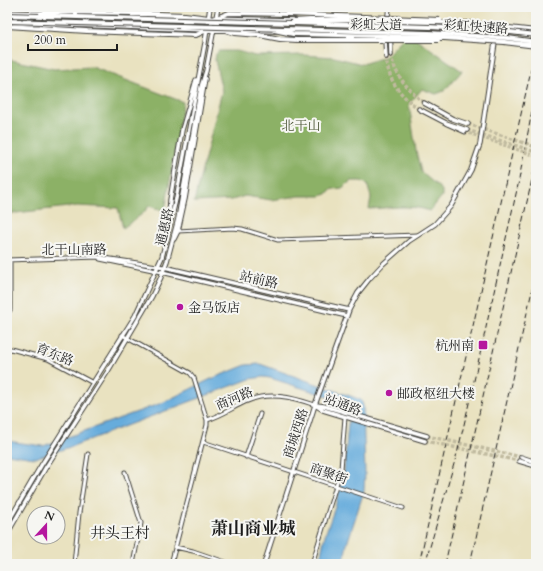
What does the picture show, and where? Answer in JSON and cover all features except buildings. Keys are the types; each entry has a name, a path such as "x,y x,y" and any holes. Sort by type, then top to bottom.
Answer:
{"highway":[{"path":"17,15 69,12 185,15 209,18"},
{"path":"216,18 229,13 430,18 536,30"},
{"name":"彩虹快速路","path":"7,14 430,27 536,35"},
{"path":"276,23 310,20 467,23"},
{"path":"7,23 126,32 196,35 207,30"},
{"name":"彩虹快速路","path":"7,23 262,28 444,34 508,38 536,42"},
{"path":"262,28 293,34 428,37 504,42 536,46"},
{"path":"225,30 235,33 297,40 467,40"}],"main road":[{"name":"通惠路","path":"7,524 42,464 142,304 156,266 162,257 176,199 210,7"},
{"name":"通惠路","path":"7,534 46,467 108,371 152,296 162,272 178,219 201,87 206,71 218,7"},
{"path":"386,57 389,7"},
{"name":"彩虹大道","path":"7,14 43,10 209,18 388,23 497,29"},
{"name":"彩虹大道","path":"7,23 207,30 388,34 467,37 495,40"},
{"name":"商城西路","path":"264,564 315,405 349,310 358,293 370,278 396,252 435,224 451,206 471,170 480,144 497,29"},
{"path":"388,34 391,55"},
{"path":"166,241 170,200 182,130 199,71"},
{"path":"171,243 178,231 201,111 206,71"},
{"path":"424,103 453,119 468,124"},
{"path":"419,109 466,131"},
{"name":"站前路","path":"164,267 349,310"},
{"path":"162,272 347,316"},
{"name":"站通路","path":"315,405 345,412 365,421 425,441"},
{"name":"站通路","path":"315,405 323,410 345,417 427,436"},
{"path":"536,462 520,459 536,466"}],"street":[{"path":"39,25 43,10"},
{"path":"178,231 233,228 242,229 278,240 418,235"},
{"path":"91,258 162,272"},
{"name":"北干山南路","path":"8,260 91,258 114,259 164,267"},
{"path":"7,314 10,310 8,260"},
{"path":"122,335 190,373 196,384 208,420 171,564"},
{"name":"育东路","path":"7,348 48,359 93,383"},
{"name":"商河路","path":"208,420 246,402 264,397 282,396 315,405"},
{"path":"246,456 260,414"},
{"path":"312,564 341,469 345,417"},
{"name":"商聚街","path":"203,442 402,508"},
{"path":"74,564 79,513 88,454"},
{"path":"126,472 141,523 133,564"},
{"path":"176,547 231,564"}],"green space":[{"name":"北干山","path":"408,33 462,71 444,91 436,94 422,89 409,104 416,151 421,172 442,190 442,196 430,211 408,207 369,209 371,197 367,184 361,181 351,181 342,188 330,190 327,194 320,196 299,196 271,200 245,196 232,200 194,202 222,91 215,60 216,54 219,51 237,51 255,56 303,55 334,57 362,64 385,57"},
{"path":"7,59 54,69 92,67 183,102 165,211 149,206 140,216 123,228 118,208 77,206 7,214"}],"water":[{"path":"260,364 361,400 363,405 365,473 364,491 347,544 343,564 319,564 325,535 335,507 344,472 349,412 343,401 270,378 263,377 250,379 70,447 35,458 7,454 7,441 43,446 162,403 211,379 246,365"}],"tunnel":[{"path":"391,55 393,63 403,82 424,103"},
{"path":"386,57 389,73 396,87 419,109"},
{"path":"468,124 536,147"},
{"path":"467,130 536,152"},
{"path":"465,132 536,156"},
{"path":"427,436 521,457"},
{"path":"425,441 519,461"}],"railway":[{"path":"419,564 536,48"},
{"path":"425,564 458,450 467,412 518,185 536,90"},
{"path":"445,564 536,162"},
{"path":"470,564 536,273"}],"place":[{"name":"金马饭店","path":"180,307"},
{"name":"杭州南","path":"483,345"},
{"name":"邮政枢纽大楼","path":"389,393"}],"district":[{"name":"萧山商业城","path":"253,528"},
{"name":"井头王村","path":"120,533"}]}
